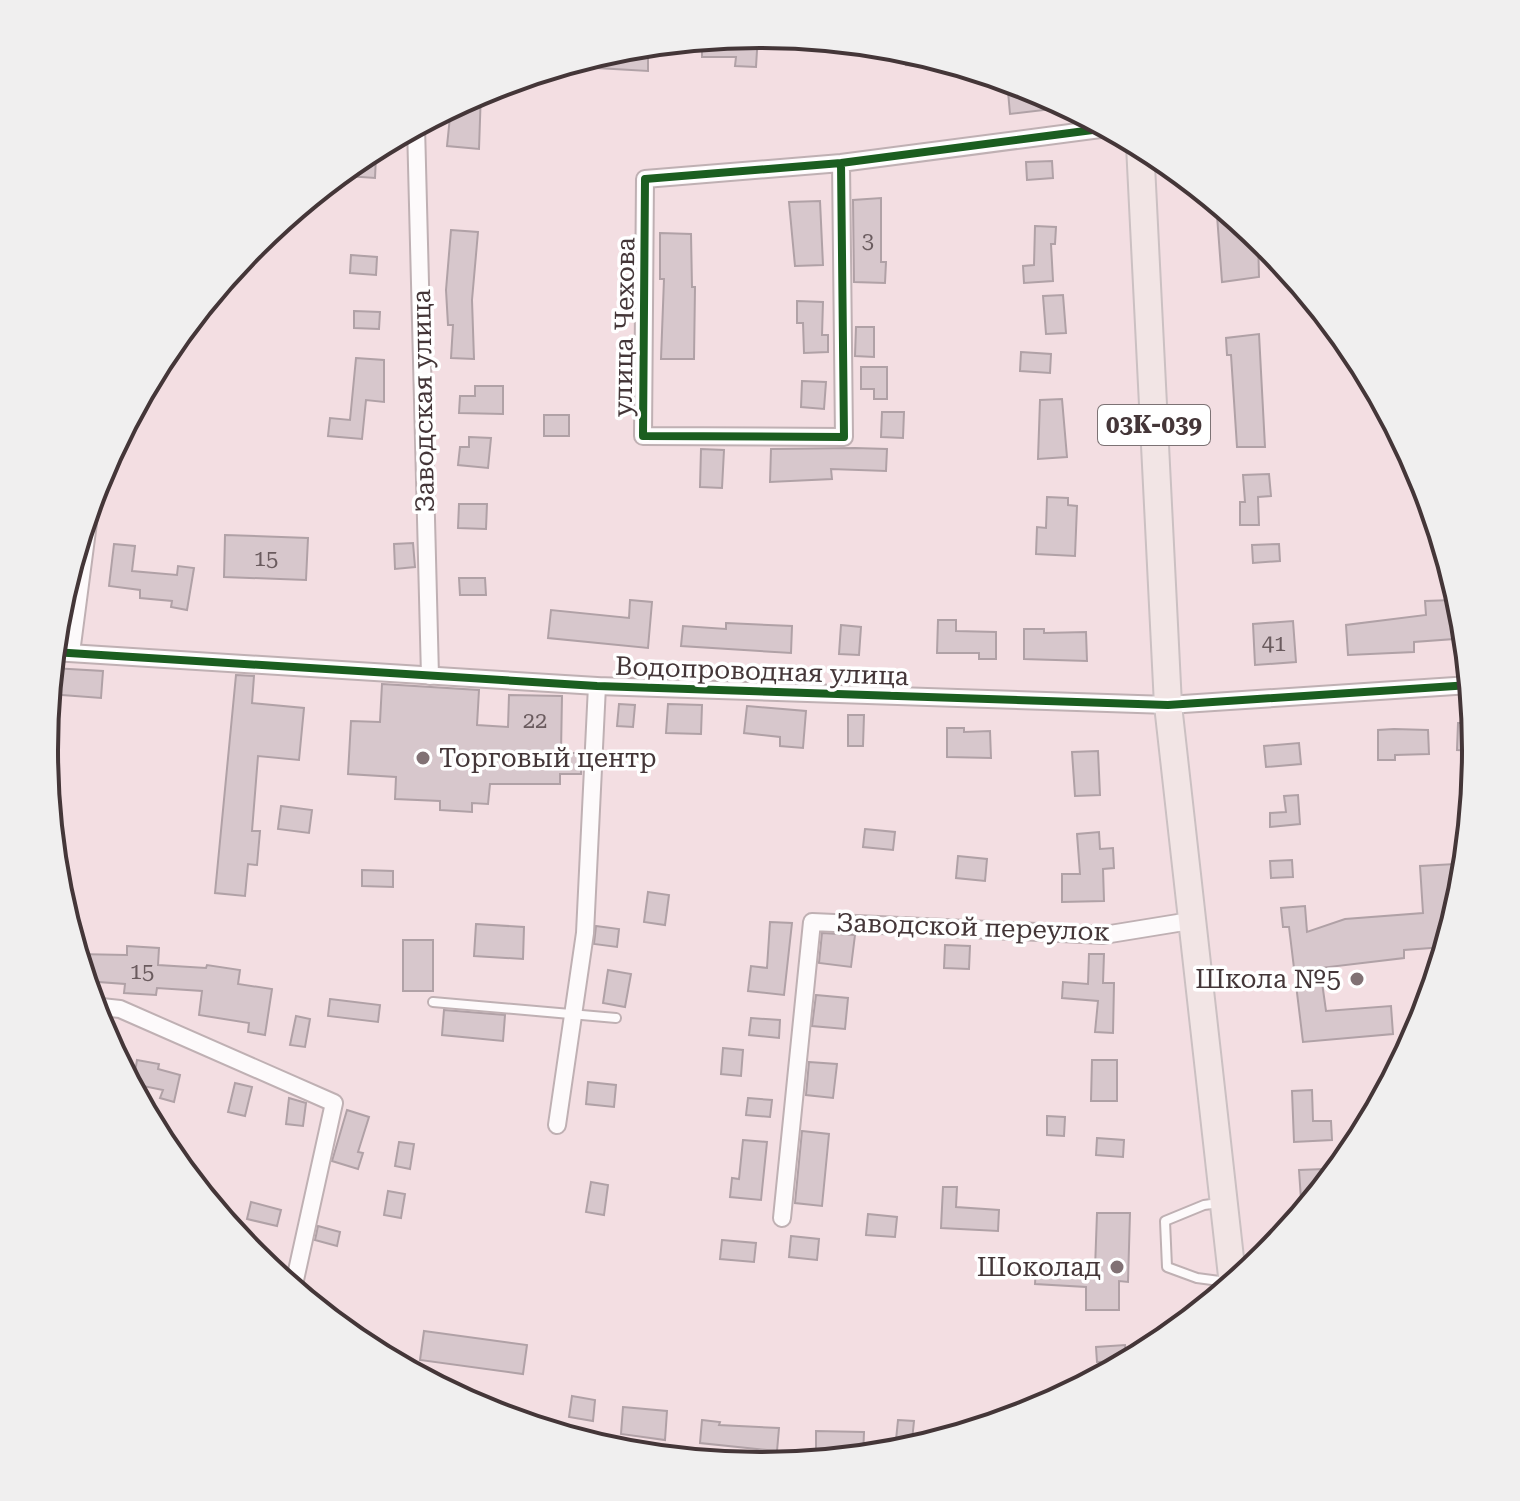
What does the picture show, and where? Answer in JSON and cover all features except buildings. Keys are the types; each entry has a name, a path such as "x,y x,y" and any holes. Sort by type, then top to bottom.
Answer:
{"main road":[{"name":"03К-039","path":"1141,160 1168,705 1232,1271"}],"street":[{"name":"улица Чехова","path":"841,163 844,437 643,436 645,179 841,163 1090,130"},
{"name":"Заводская улица","path":"416,138 430,676"},
{"path":"71,653 83,564"},
{"name":"Водопроводная улица","path":"65,653 597,686 1168,705 1459,686"},
{"name":"Водопроводная улица","path":"557,1125 585,933 597,686"},
{"name":"Заводской переулок","path":"782,1218 812,922 1104,935 1190,921"},
{"path":"107,1008 120,1009 334,1103 296,1278"}],"lane":[{"path":"433,1002 572,1011 616,1018"},
{"path":"1220,1282 1197,1278 1167,1267 1165,1221 1204,1205 1224,1203"}],"cycle path":[{"path":"841,163 1090,130"},
{"path":"841,163 844,437 643,436 645,179 841,163"},
{"path":"65,653 597,686 1168,705 1459,686"}],"place":[{"name":"Торговый центр","path":"423,758"},
{"name":"Школа №5","path":"1357,979"},
{"name":"Шоколад","path":"1117,1267"}]}
